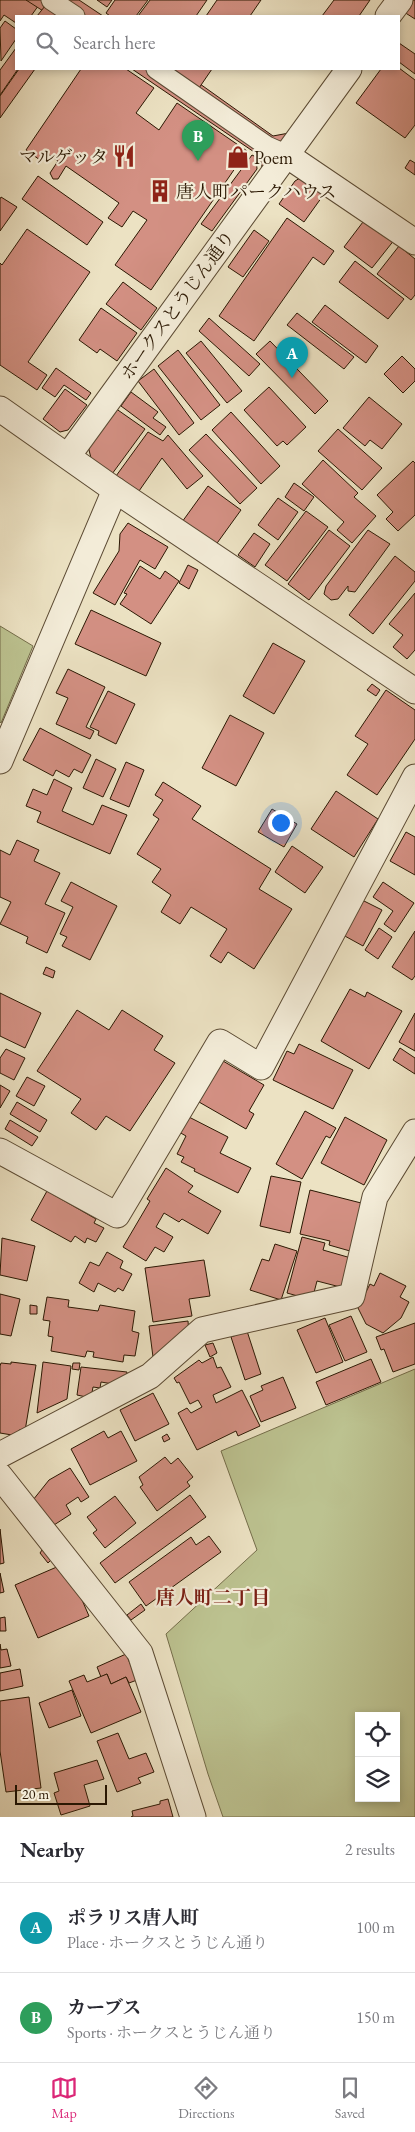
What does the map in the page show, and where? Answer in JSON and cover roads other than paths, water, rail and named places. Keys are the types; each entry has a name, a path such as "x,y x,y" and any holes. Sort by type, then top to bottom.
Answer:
{"street":[{"path":"50,0 74,15"},
{"path":"389,15 400,0"},
{"path":"157,70 267,146 285,154 415,242"},
{"name":"ホークスとうじん通り","path":"68,456 285,154 348,70"},
{"path":"0,409 114,490 415,691"},
{"path":"0,761 114,490"},
{"path":"0,1152 117,1215 220,1042 261,1067 415,777"},
{"path":"0,1455 150,1376 202,1330 352,1296 375,1197 415,1132"},
{"path":"0,1476 140,1653 193,1817"}],"place":[{"name":"マルゲッタ","path":"124,156"},
{"name":"Poem","path":"238,157"},
{"name":"カーブス","path":"198,161"},
{"name":"唐人町パークハウス","path":"160,191"},
{"name":"ポラリス唐人町","path":"292,378"}],"district":[{"name":"唐人町二丁目","path":"213,1597"}]}
